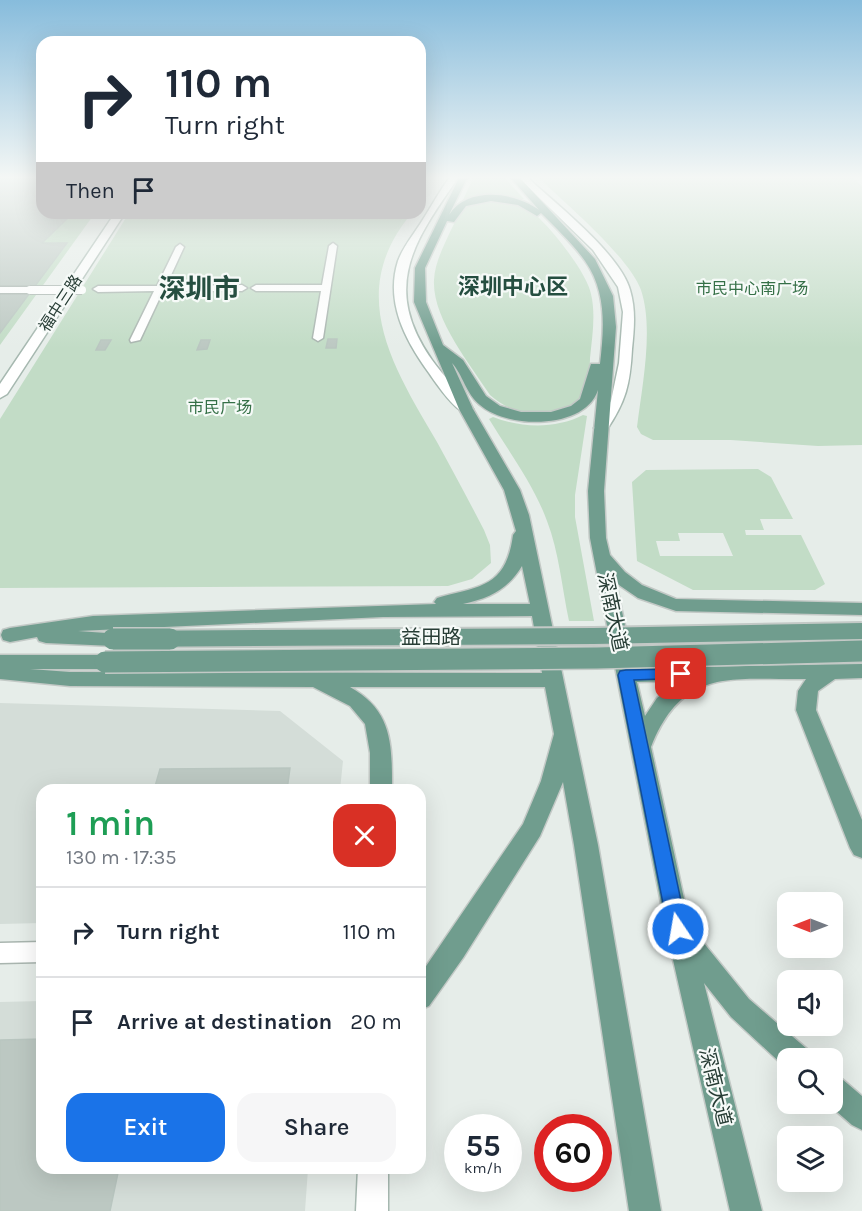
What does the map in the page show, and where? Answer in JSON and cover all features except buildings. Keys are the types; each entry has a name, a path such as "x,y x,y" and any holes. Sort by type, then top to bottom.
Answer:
{"main road":[{"name":"福中三路","path":"0,372 94,235"},
{"name":"福中三路","path":"0,394 106,235"},
{"path":"419,235 402,268 399,295 403,312 419,350 444,386 466,409"},
{"path":"435,235 420,268 419,291 423,314 466,409 512,490 521,515 542,610 586,844 645,1211"},
{"path":"431,242 438,235"},
{"path":"566,235 570,237"},
{"name":"深南大道","path":"568,235 591,261 604,286 610,316 596,507 601,555 678,929 746,1211"},
{"path":"583,235 613,268 624,287 629,312 625,363 618,401 601,428"},
{"path":"437,344 461,365 486,403 507,413 524,416 559,415 581,406 589,396 595,367 606,354"},
{"path":"383,611 457,600 494,588 511,573 517,562 521,550 521,515"},
{"path":"601,555 616,574 633,589 654,600 676,605 862,609"},
{"path":"5,635 93,622 383,611 542,610"},
{"name":"益田路","path":"5,635 113,639 582,636 862,631"},
{"name":"益田路","path":"0,662 609,657 862,651"},
{"path":"626,675 862,671"},
{"path":"0,672 70,679 554,680"},
{"path":"831,672 818,678 810,687 806,696 806,710 862,848"},
{"path":"641,748 649,724 660,707 675,692 696,680 723,674"},
{"path":"299,680 342,692 359,703 371,717 380,733 381,784"},
{"path":"426,989 532,829 552,780 563,730"},
{"path":"678,929 740,1008 784,1048"},
{"path":"843,1099 862,1115"},
{"path":"372,1211 373,1174"}],"street":[{"path":"318,338 333,246"},
{"path":"135,340 180,247"},
{"path":"98,290 242,288 245,281 258,280 256,288 326,288"},
{"path":"0,290 82,290"},
{"path":"0,953 36,952"}],"shaded area":[{"path":"0,703 280,711 343,761 341,784 36,784 36,923 0,924"},
{"path":"36,1001 36,1174 308,1174 305,1211 0,1211 0,1002"}],"green space":[{"path":"0,235 80,235 0,345"},
{"name":"市民广场","path":"116,235 397,235 381,272 379,300 383,329 405,386 484,530 490,545 491,563 472,579 448,586 0,588 0,419"},
{"path":"449,235 554,235 574,260 591,294 593,318 590,369 585,393 579,402 566,409 540,413 526,412 507,407 490,395 454,340 439,310 434,280 440,255"},
{"name":"市民中心南广场","path":"599,235 862,235 862,445 818,446 731,440 653,440 641,434 637,427 647,340 645,305 634,277"},
{"path":"583,415 587,416 575,495 575,517 594,621 569,621 557,558 542,508 489,419 493,417 527,425 550,425 573,420"},
{"path":"758,469 771,477 793,519 760,519 764,530 745,530 746,535 801,535 825,584 815,590 693,590 637,561 632,482 646,470","holes":["678,533 723,533 733,556 660,556 656,541 680,541"]}],"district":[{"name":"深圳中心区","path":"513,286"},
{"name":"深圳市","path":"199,289"}],"route":[{"path":"678,929 626,675 681,674"}]}
